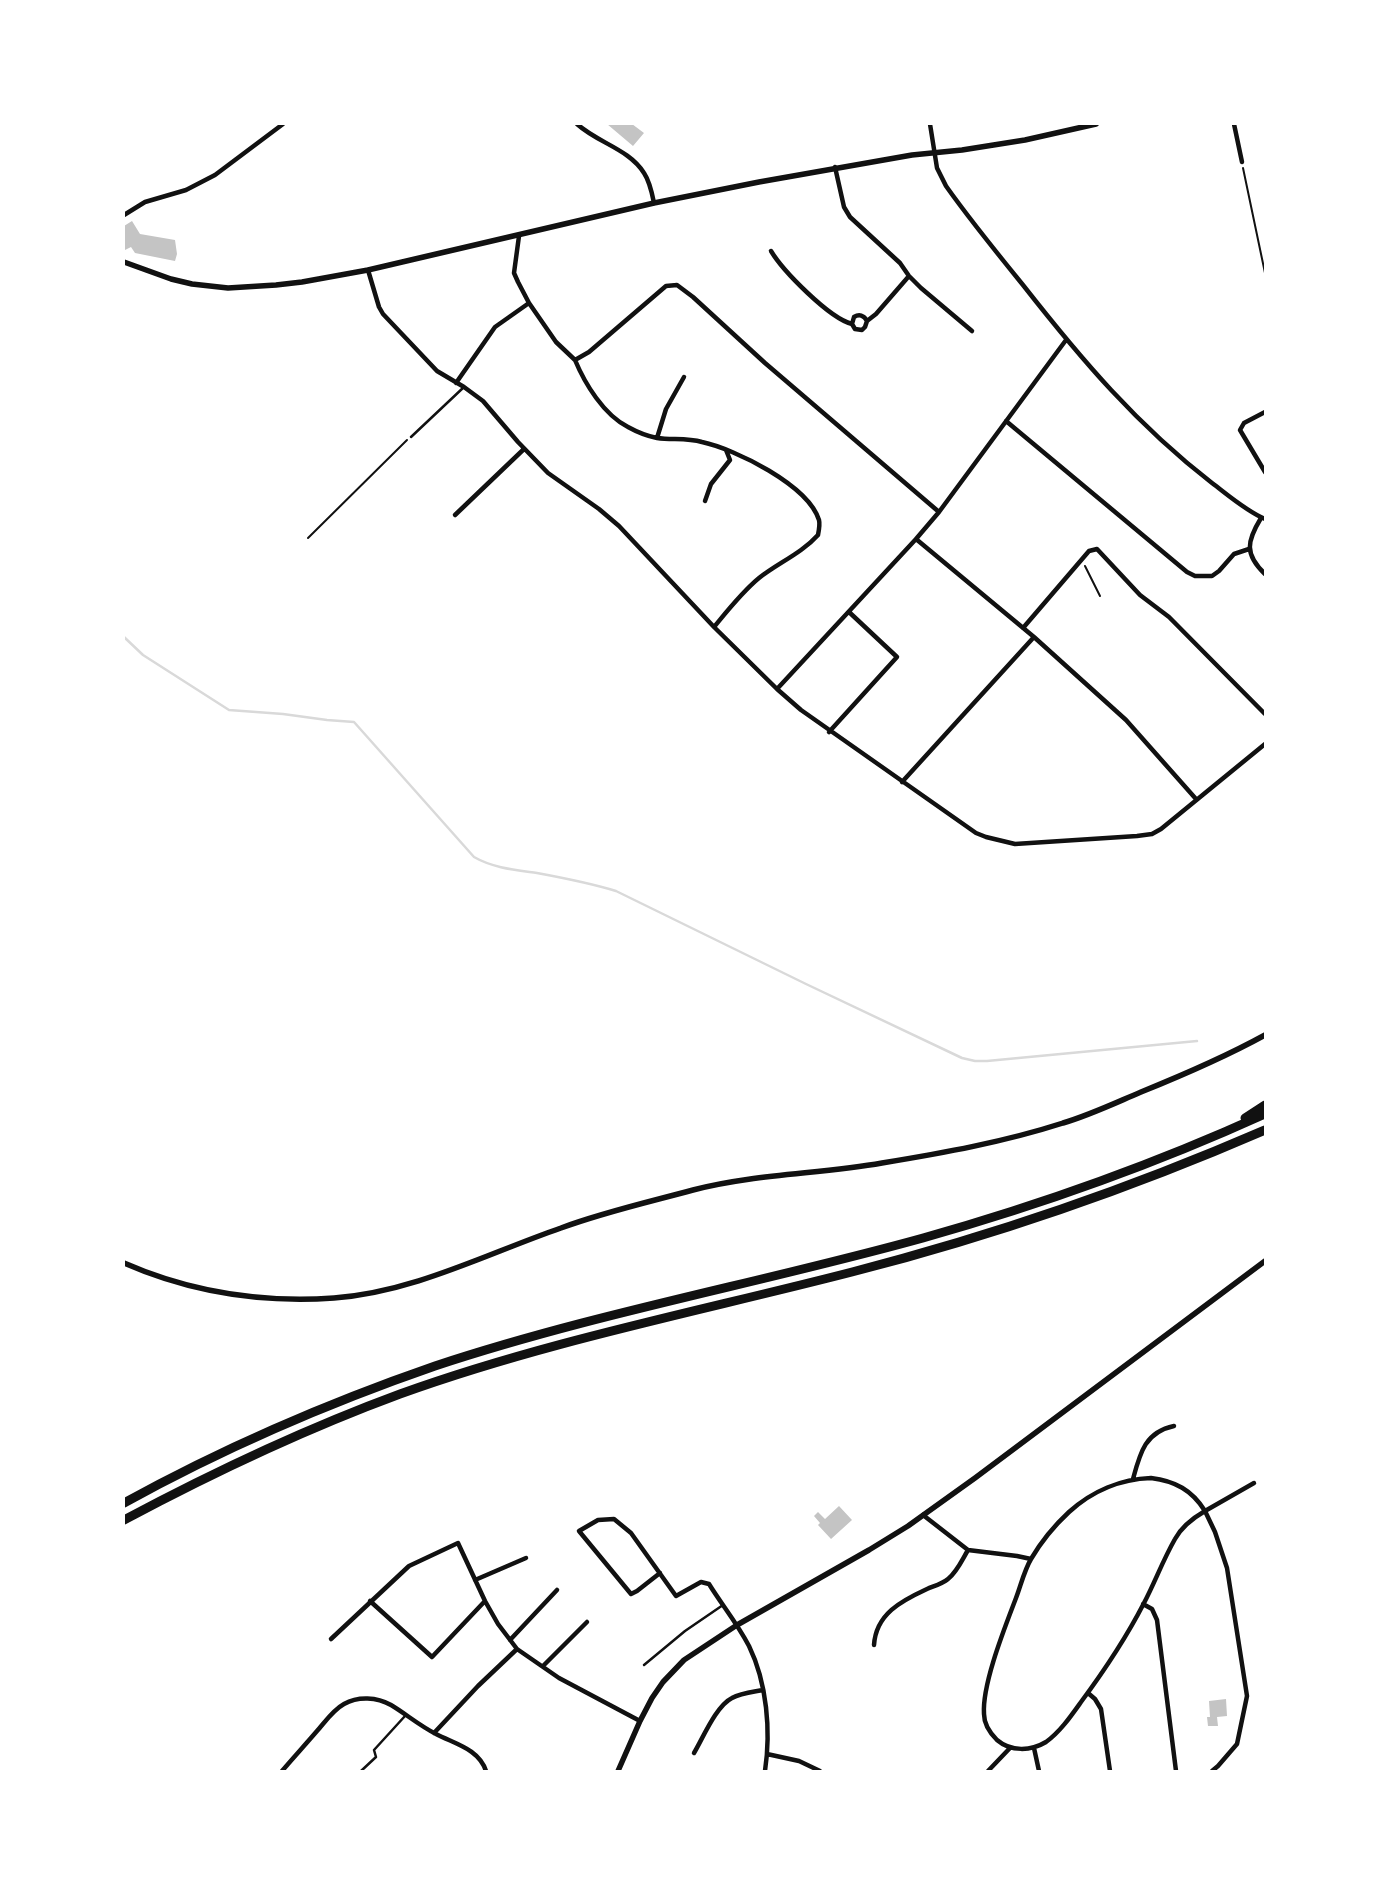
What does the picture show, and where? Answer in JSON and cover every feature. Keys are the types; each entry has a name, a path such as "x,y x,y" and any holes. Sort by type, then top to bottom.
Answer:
{"highway":[{"path":"1215,1137 1265,1105"},
{"path":"124,1503 286,1424 344,1400 434,1367 577,1324 878,1249 973,1223 1093,1184 1215,1137 1265,1114"},
{"path":"124,1520 193,1483 270,1446 402,1394 587,1336 852,1272 996,1232 1158,1175 1265,1130"}],"street":[{"path":"124,216 145,202 186,190 215,175 283,124"},
{"path":"577,124 598,140 630,157 637,164 648,180 654,204"},
{"path":"930,124 937,168 954,197 1066,340 1117,398 1155,435 1198,472 1263,519 1252,532 1249,550 1265,574"},
{"path":"124,262 171,279 192,284 228,288 276,286 368,270 654,204 835,167 1015,142 1096,124"},
{"path":"1234,124 1242,162"},
{"path":"835,167 846,212 854,222 900,263 909,276 926,293 972,331"},
{"path":"519,236 519,248 514,273 529,303 556,342 575,360 585,381 605,408 617,420 627,427 657,438 702,442 746,457 771,472 813,508 819,521 818,535 810,544 758,579 744,592 714,627"},
{"path":"771,251 784,270 841,320 852,324 855,329 862,330 865,327 866,321 864,316 854,317 852,324"},
{"path":"368,270 379,307 387,319 437,371 483,401 524,449 548,473 599,508 619,526 714,627 776,689 829,732 976,833 1008,844 1152,834 1161,829 1265,744"},
{"path":"866,321 876,314 909,276"},
{"path":"575,360 589,352 666,286 677,285 693,297 865,450 939,512"},
{"path":"456,383 495,327 529,303"},
{"path":"776,689 849,612 939,512 1066,340"},
{"path":"657,438 666,409 684,377"},
{"path":"1265,412 1244,423 1240,430 1265,472"},
{"path":"1006,421 1187,572 1195,576 1212,576 1234,554 1249,550"},
{"path":"455,515 524,449"},
{"path":"705,501 711,484 730,460 726,449"},
{"path":"916,539 1024,628 1126,720 1196,799"},
{"path":"1024,628 1089,551 1097,549 1140,595 1169,617 1265,714"},
{"path":"829,732 897,657 849,612"},
{"path":"902,782 1034,637"},
{"path":"124,1263 169,1282 200,1290 235,1295 306,1299 337,1298 392,1288 468,1264 565,1226 694,1190 742,1180 855,1167 936,1154 1052,1126 1087,1115 1163,1083 1265,1035"},
{"path":"618,1771 640,1721 658,1688 671,1672 694,1652 737,1625 869,1550 923,1515 1265,1261"},
{"path":"1134,1479 1137,1465 1147,1441 1159,1430 1174,1426"},
{"path":"1212,1771 1236,1744 1247,1696 1226,1568 1215,1532 1205,1511 1195,1496 1187,1489 1175,1483 1151,1478 1134,1479 1114,1485 1082,1502 1058,1524 1031,1560 1000,1641 988,1682 984,1708 984,1720 989,1731 998,1741 1010,1748 1034,1748 1055,1734 1088,1693 1118,1648 1143,1604 1176,1538 1184,1527 1205,1511 1254,1483"},
{"path":"923,1515 968,1550 1017,1556 1031,1560"},
{"path":"660,1573 631,1594 579,1531 598,1520 614,1519 631,1533 660,1573 676,1596 701,1582 709,1584 724,1604 750,1647 762,1690 767,1724 768,1754 765,1771"},
{"path":"331,1639 409,1566 458,1543 485,1601 498,1624 517,1649 559,1678 640,1721"},
{"path":"874,1645 875,1634 883,1618 897,1605 910,1597 947,1580 968,1550"},
{"path":"475,1580 526,1558"},
{"path":"510,1640 557,1590"},
{"path":"370,1601 432,1657 485,1601"},
{"path":"1143,1604 1152,1609 1157,1620 1176,1771"},
{"path":"543,1666 587,1622"},
{"path":"434,1734 478,1686 517,1649"},
{"path":"694,1753 718,1710 725,1702 732,1698 762,1690"},
{"path":"1088,1693 1095,1699 1101,1709 1110,1771"},
{"path":"282,1771 329,1717 343,1704 356,1699 377,1699 391,1705 434,1734 471,1751 483,1764 486,1771"},
{"path":"988,1771 1010,1748"},
{"path":"1034,1748 1038,1771"},
{"path":"768,1754 799,1761 820,1771"}],"lane":[{"path":"411,437 464,387"},
{"path":"644,1666 685,1630 724,1604"},
{"path":"361,1771 376,1756 374,1750 406,1716"}],"path":[{"path":"1242,162 1265,273"},
{"path":"308,538 411,437"},
{"path":"1081,560 1100,596"}],"building":[{"path":"607,124 632,124 644,133 633,146"},
{"path":"132,221 140,234 175,240 177,254 175,261 135,253 131,247 125,250 124,226"},
{"path":"839,1506 852,1520 831,1539 818,1525 820,1523 814,1516 818,1512 825,1519"},
{"path":"1226,1699 1227,1716 1217,1717 1218,1726 1208,1726 1207,1717 1210,1717 1209,1701"}],"waterway":[{"path":"124,637 143,655 229,710 354,722 474,857 481,861 505,868 567,879 616,891 962,1058 987,1061 1197,1041"}]}
